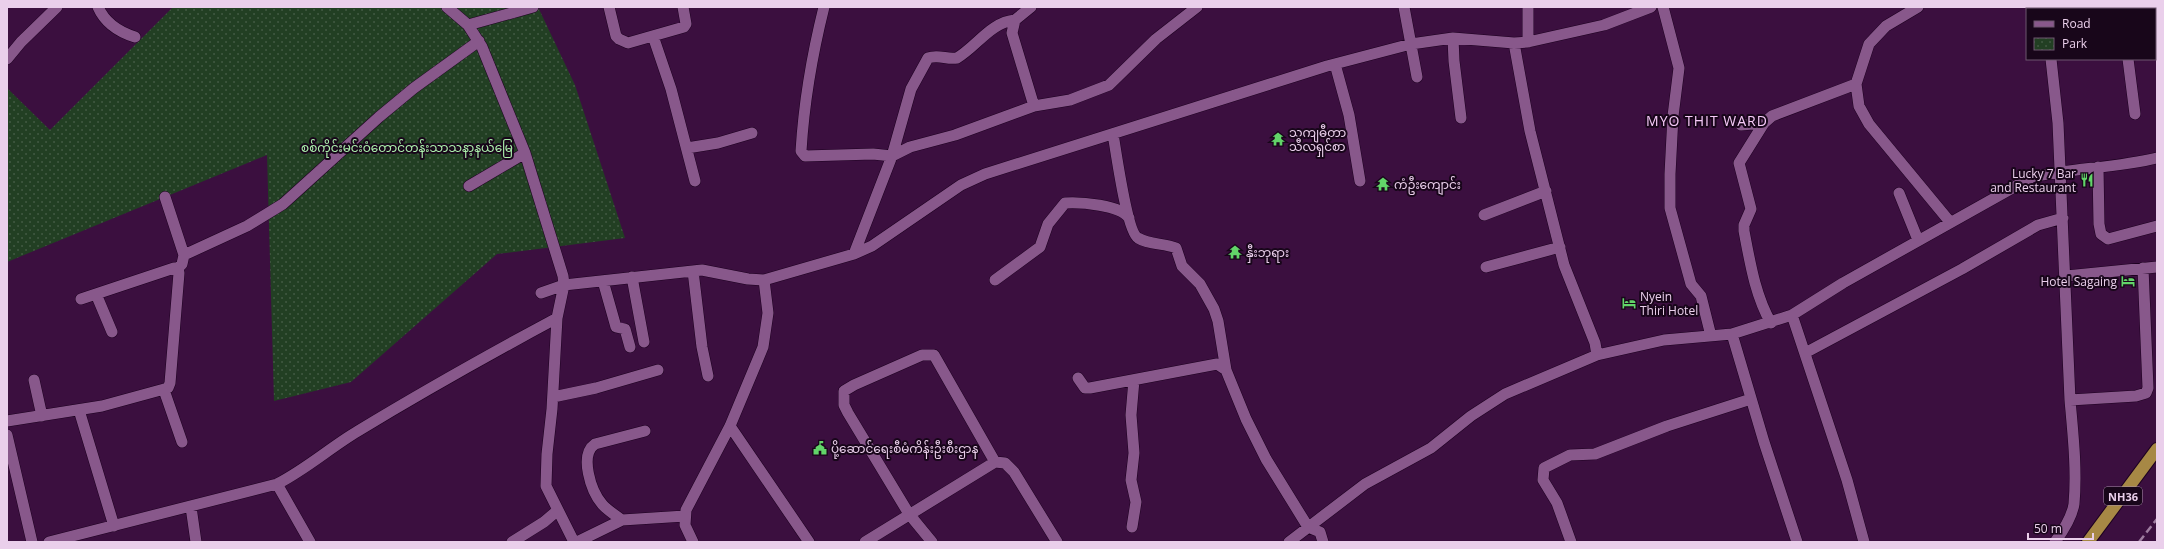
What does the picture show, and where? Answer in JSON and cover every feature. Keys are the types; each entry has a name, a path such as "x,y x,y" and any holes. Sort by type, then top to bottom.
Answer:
{"highway":[{"name":"NH36","path":"2088,542 2157,449"}],"street":[{"path":"7,59 21,42 57,7"},
{"path":"98,7 101,14 112,26 125,34 136,37"},
{"path":"447,7 468,25 479,41 525,154 564,285 557,318 546,486 574,542"},
{"path":"468,25 533,7"},
{"path":"608,7 616,36 628,43 684,27 686,24 683,7"},
{"path":"824,7 812,57 803,112 800,151 805,156 873,154 892,156 910,147 955,135 1034,106 1070,100 1109,85 1156,39 1196,7"},
{"path":"854,254 892,156 911,89 928,58 936,56 950,60 958,58 996,26 1006,21 1015,20 1031,7"},
{"path":"1404,7 1417,77"},
{"path":"1528,7 1528,42"},
{"path":"540,293 564,285 702,270 748,279 764,280 854,254 872,246 961,185 985,174 1334,64 1411,44 1453,38 1514,43 1528,42 1604,25 1651,7"},
{"path":"1663,7 1679,68 1673,116 1670,208 1691,284 1701,296 1711,336"},
{"path":"1918,7 1901,11 1869,44 1856,84 1859,106 1869,124 1950,222"},
{"path":"1015,20 1012,33 1034,106"},
{"path":"653,36 671,89 696,181"},
{"path":"1453,38 1454,62 1461,118"},
{"path":"184,255 247,226 283,204 379,117 414,88 479,41"},
{"path":"1514,43 1530,131 1564,265 1595,343 1597,355"},
{"path":"2052,60 2058,123 2059,171 2066,276 2070,400 2074,437 2074,504 2064,531 2056,542"},
{"path":"2128,60 2135,114"},
{"path":"1334,64 1349,115 1360,181"},
{"path":"1771,323 1765,313 1752,272 1744,231 1744,225 1751,209 1739,164 1764,123 1775,115 1856,84"},
{"path":"1741,125 1764,123"},
{"path":"687,148 718,143 752,134"},
{"path":"1113,134 1129,218 1136,237 1176,248 1182,266 1200,284 1214,309 1218,321 1226,370 1235,394 1266,460 1308,527 1320,532 1323,542"},
{"path":"469,186 525,154"},
{"path":"1289,542 1365,484 1431,448 1471,416 1505,394 1597,355 1664,340 1732,334 1771,323 1792,315 1843,283 2032,177 2059,171 2136,163 2157,158"},
{"path":"2098,167 2099,224 2102,234 2108,239 2157,226"},
{"path":"1484,215 1546,191"},
{"path":"1899,193 1918,240"},
{"path":"81,300 174,268 178,268 182,264 184,255 165,197"},
{"path":"995,280 1040,247 1048,224 1065,203 1079,202 1114,209 1126,213 1129,218"},
{"path":"1805,353 1962,269 2038,225 2063,218"},
{"path":"1486,267 1560,247"},
{"path":"2066,276 2157,267"},
{"path":"7,421 79,410 164,390 170,383 179,273 178,268"},
{"path":"2070,400 2136,396 2146,393 2148,388 2143,268"},
{"path":"693,271 702,347 708,376"},
{"path":"632,277 644,342"},
{"path":"693,542 685,525 685,516 730,426 763,347 768,313 764,280"},
{"path":"603,281 616,327 625,329 630,347"},
{"path":"96,294 112,332"},
{"path":"1792,315 1847,480 1864,542"},
{"path":"49,542 277,484 289,478 330,448 452,374 557,318"},
{"path":"1732,334 1751,399 1797,542"},
{"path":"932,542 909,514 844,405 844,391 854,385 922,355 934,355 995,462"},
{"path":"1078,378 1085,388 1217,364 1226,370"},
{"path":"553,397 596,388 658,370"},
{"path":"34,380 42,416"},
{"path":"1132,527 1136,502 1131,480 1134,453 1131,415 1134,380"},
{"path":"164,390 182,442"},
{"path":"1571,542 1557,503 1543,480 1544,468 1570,455 1595,454 1666,426 1751,399"},
{"path":"79,410 114,526"},
{"path":"730,426 809,542"},
{"path":"622,520 602,504 595,493 588,472 587,452 595,444 645,431"},
{"path":"7,435 32,542"},
{"path":"865,542 995,462 1006,463 1014,472 1057,542"},
{"path":"277,484 310,542"},
{"path":"190,507 196,542"},
{"path":"512,542 544,522 558,510"},
{"path":"577,542 622,520 685,516"}],"green space":[{"name":"စစ်ကိုင်းမင်းဝံတောင်တန်းသာသနာ့နယ်မြေ","path":"173,7 538,7 575,85 625,238 497,254 351,382 274,401 267,155 7,262 7,88 50,130"}],"railway":[{"path":"2139,542 2157,519"}],"place":[{"name":"သကျဓီတာ သီလရှင်စာ","path":"1278,139"},
{"name":"Lucky 7 Bar and Restaurant","path":"2087,180"},
{"name":"ကံဦးကျောင်း","path":"1383,184"},
{"name":"နှီးဘုရား","path":"1235,252"},
{"name":"Hotel Sagaing","path":"2128,281"},
{"name":"Nyein Thiri Hotel","path":"1629,303"},
{"name":"ပို့ဆောင်ရေးစီမံကိန်းဦးစီးဌာန","path":"820,448"}],"district":[{"name":"MYO THIT WARD","path":"1707,120"}]}
